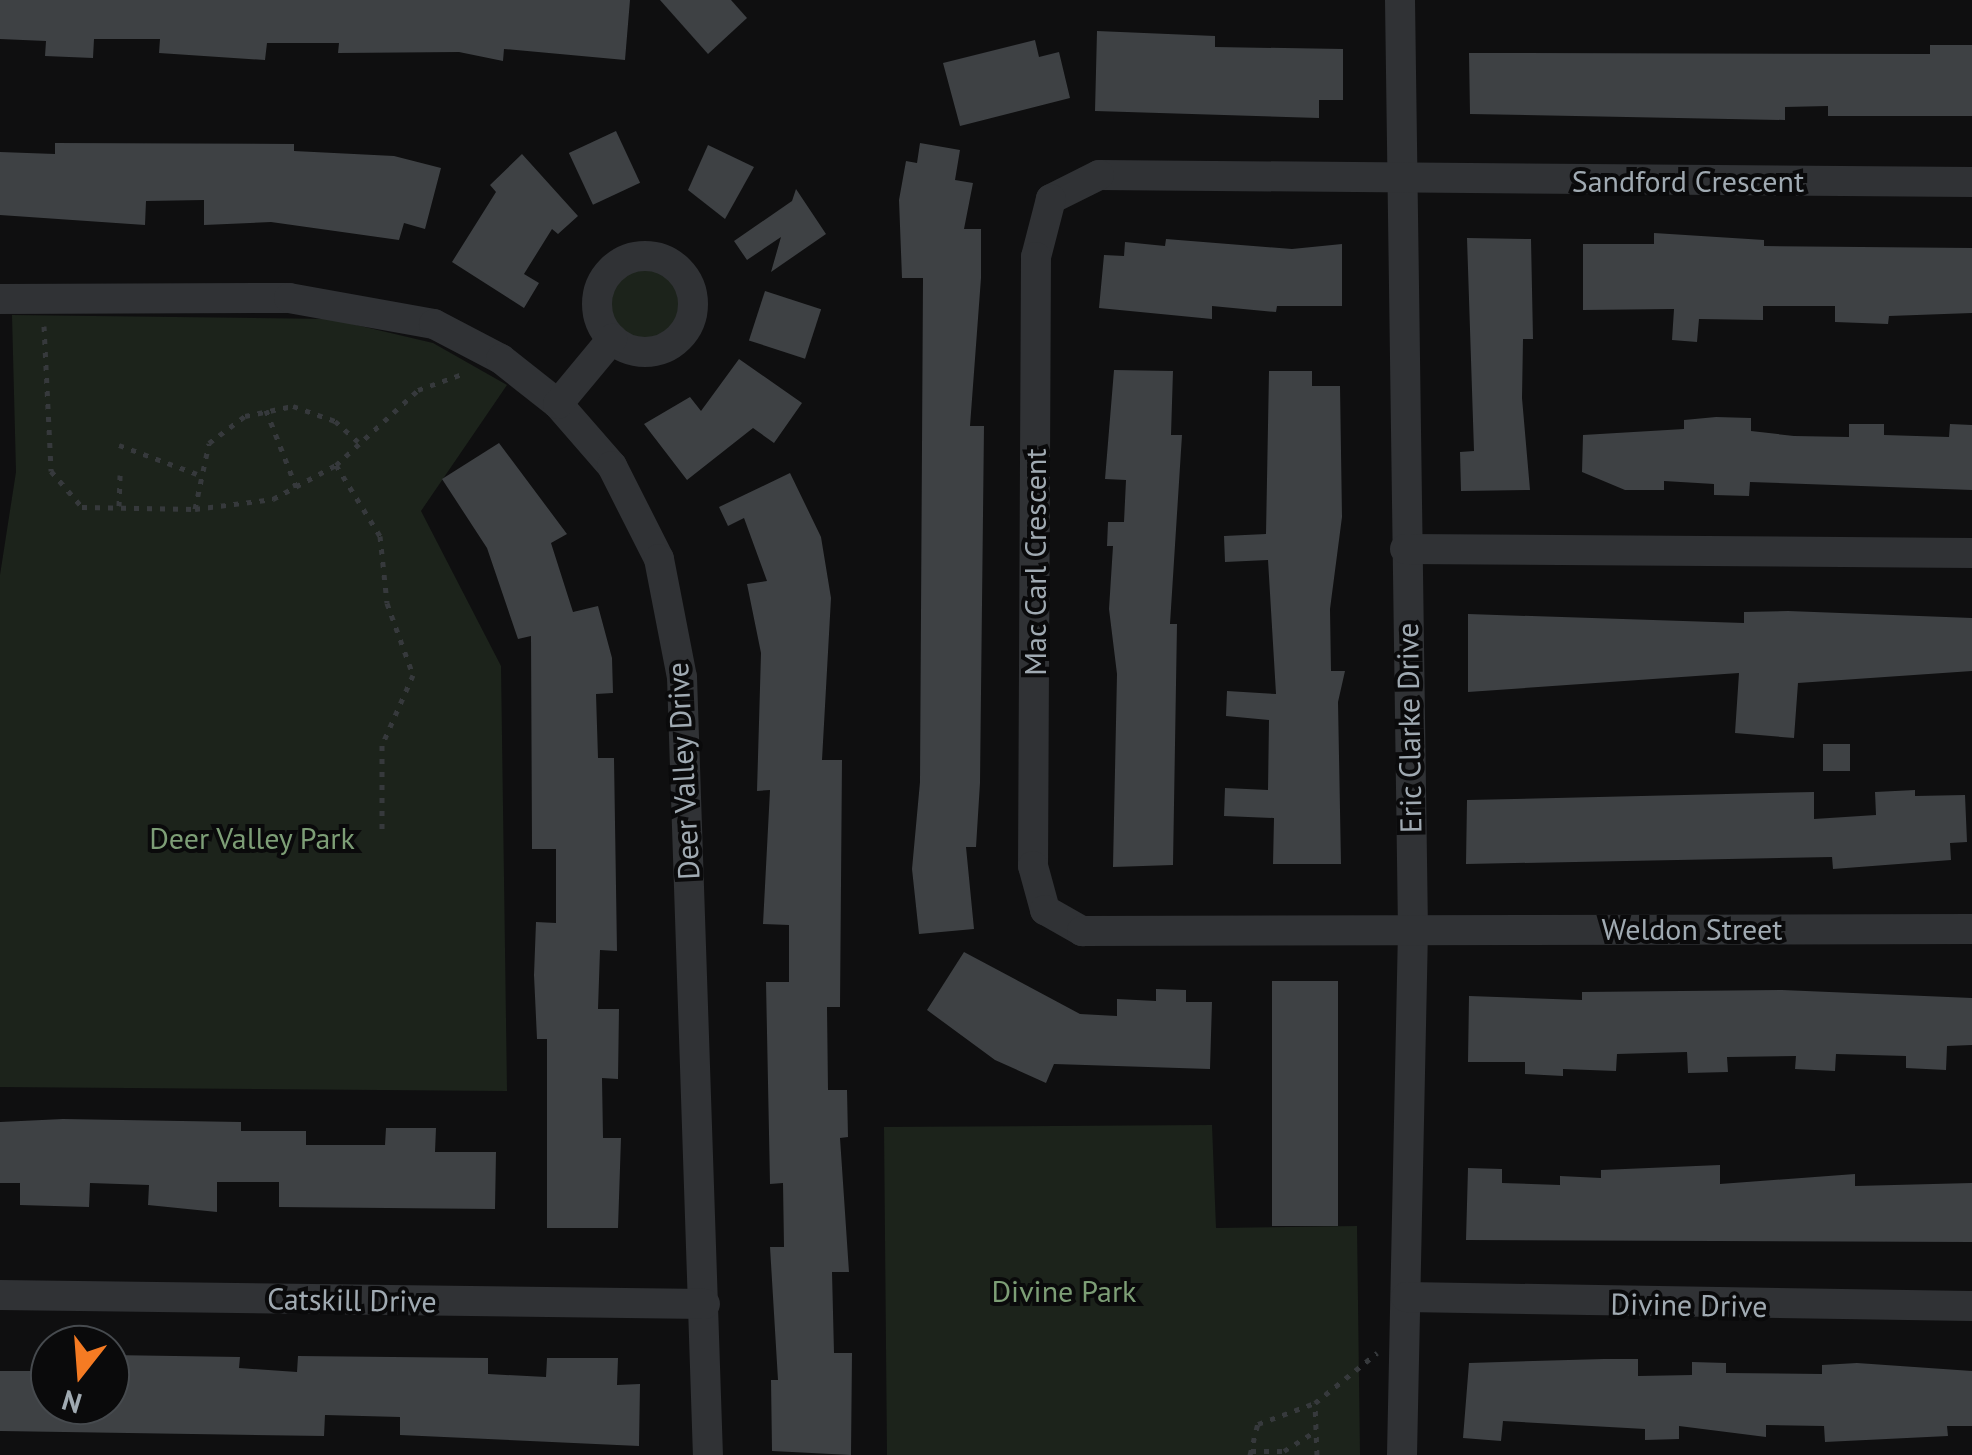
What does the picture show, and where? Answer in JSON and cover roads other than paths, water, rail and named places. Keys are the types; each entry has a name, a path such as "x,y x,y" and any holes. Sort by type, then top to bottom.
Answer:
{"street":[{"name":"Eric Clarke Drive","path":"1400,0 1412,930 1402,1455"},
{"name":"Mac Carl Crescent","path":"1403,180 1099,175 1051,199 1036,256 1033,866 1046,910 1082,932 1412,930"},
{"name":"Sandford Crescent","path":"1403,180 1972,182"},
{"name":"Deer Valley Drive","path":"0,299 289,298 368,306 434,324 501,360 558,404 612,466 659,558 682,677 708,1455"},
{"path":"558,404 612,339"},
{"path":"1405,550 1972,553"},
{"name":"Weldon Street","path":"1412,930 1972,929"},
{"name":"Catskill Drive","path":"0,1295 704,1304"},
{"name":"Divine Drive","path":"1406,1297 1972,1306"}],"park label":[{"name":"Deer Valley Park","path":"252,838"},
{"name":"Divine Park","path":"1064,1291"}]}
